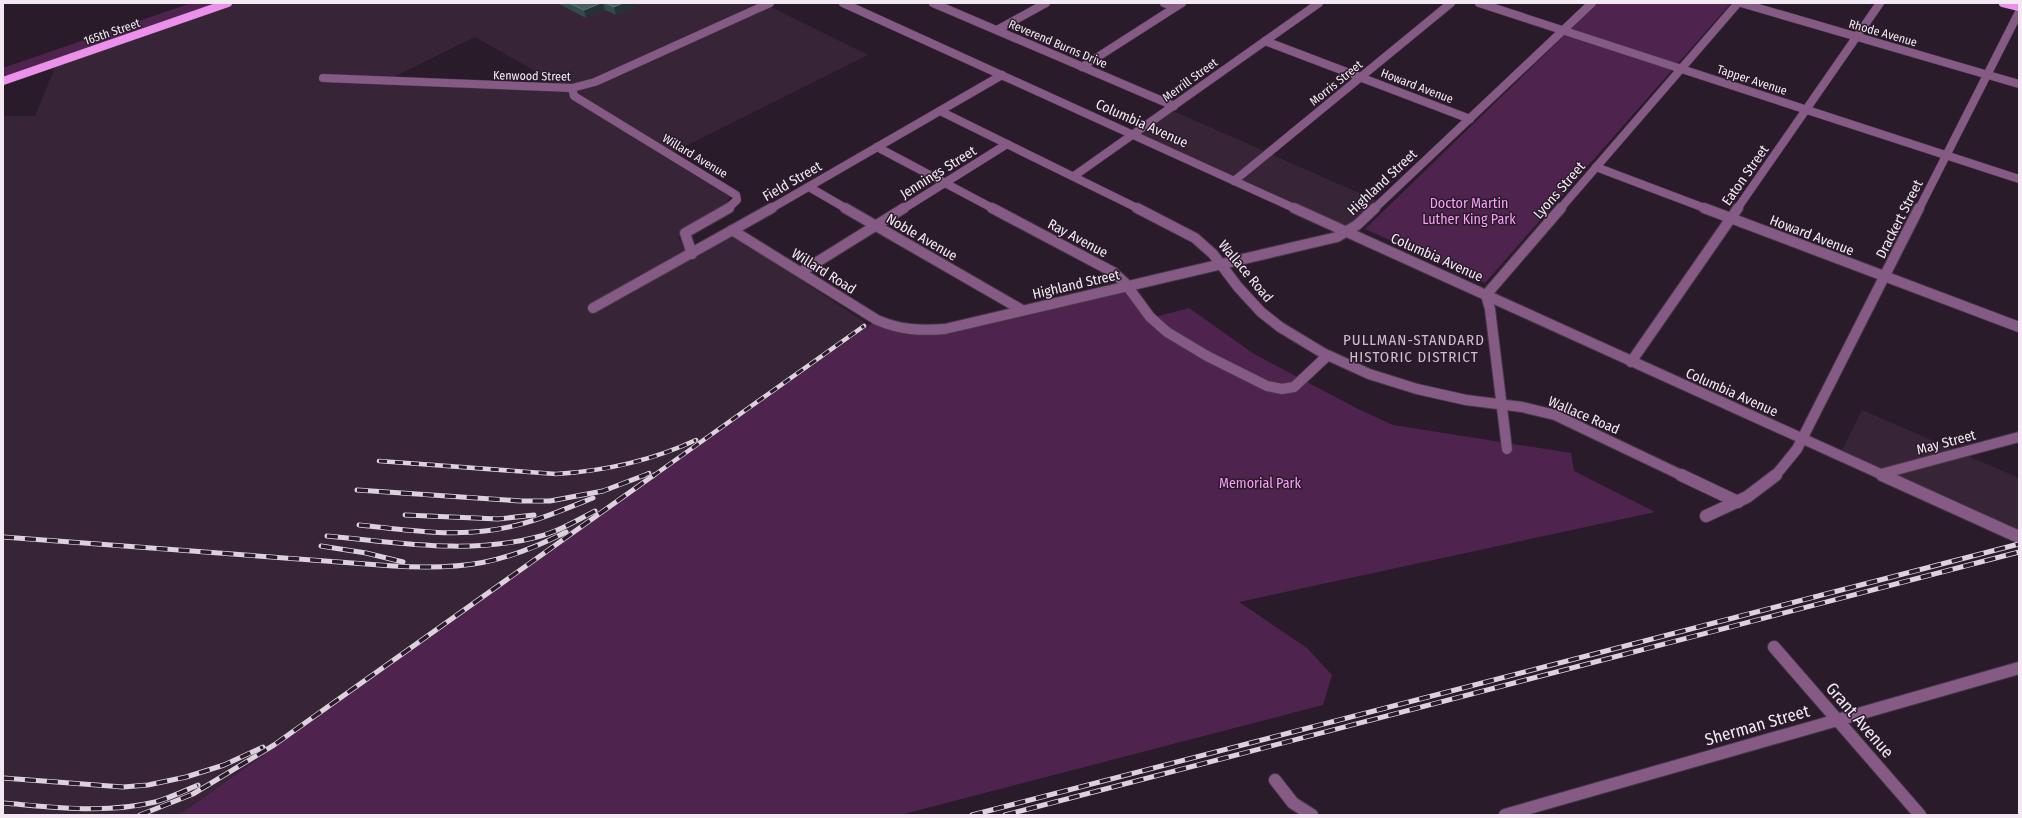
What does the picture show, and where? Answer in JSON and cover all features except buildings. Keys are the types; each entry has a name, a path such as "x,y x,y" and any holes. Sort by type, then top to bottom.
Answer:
{"main road":[{"name":"165th Street","path":"3,82 228,3"},
{"path":"2002,3 2019,7"}],"street":[{"name":"Kenwood Street","path":"324,78 572,88 595,82 770,3"},
{"name":"Columbia Avenue","path":"843,3 2019,537"},
{"name":"Reverend Burns Drive","path":"933,3 1174,106"},
{"path":"997,30 1046,3"},
{"path":"1164,3 1175,7"},
{"path":"1082,66 1182,3"},
{"name":"Merrill Street","path":"1074,176 1319,3"},
{"name":"Morris Street","path":"1234,181 1451,3"},
{"name":"Tapper Avenue","path":"1478,3 2019,179"},
{"name":"Highland Street","path":"903,330 928,331 944,329 1337,237 1357,225 1592,3"},
{"name":"Lyons Street","path":"1486,295 1738,3"},
{"name":"Rhode Avenue","path":"1741,3 2019,84"},
{"name":"Eaton Street","path":"1631,362 1880,3"},
{"name":"Drackert Street","path":"1706,516 1738,502 1775,478 1796,449 1986,74 2019,12"},
{"name":"Howard Avenue","path":"1265,41 1470,119"},
{"name":"Field Street","path":"594,308 692,254 1002,75"},
{"name":"Willard Avenue","path":"572,88 574,96 736,195 737,200 729,208 685,233 692,254"},
{"name":"Wallace Road","path":"940,111 1188,232 1206,246 1247,298 1262,313 1280,327 1327,356 1374,376 1410,388 1470,401 1502,404 1543,411 1574,423 1738,502"},
{"name":"Jennings Street","path":"801,272 1007,144"},
{"name":"Ray Avenue","path":"877,147 1113,272 1127,286 1151,318 1162,327 1178,338 1270,387 1283,390 1294,387 1327,356"},
{"name":"Howard Avenue","path":"1596,167 2019,327"},
{"name":"Noble Avenue","path":"809,187 1022,310"},
{"name":"Willard Road","path":"732,230 877,320 903,330"},
{"path":"1486,295 1490,309 1507,449"},
{"name":"May Street","path":"1881,474 2019,438"},
{"name":"Grant Avenue","path":"1774,647 1920,815"},
{"name":"Sherman Street","path":"1505,815 2019,668"},
{"path":"1275,780 1294,803 1312,815"}],"shaded area":[{"path":"231,3 768,3 594,81 573,87 565,88 475,37 383,82 562,91 595,82 767,5 868,55 666,156 730,196 727,205 678,237 689,259 731,234 869,325 183,812 173,815 3,815 3,116 35,116 56,65"},
{"path":"1171,110 1377,201 1345,230 1136,135"},
{"path":"1862,410 2019,478 2019,533 1840,454"}],"green space":[{"path":"191,3 217,3 3,77 3,68"},
{"name":"Doctor Martin Luther King Park","path":"1598,3 1731,3 1485,283 1365,229"},
{"name":"Memorial Park","path":"1127,286 1151,318 1189,308 1254,354 1358,409 1393,425 1571,453 1574,471 1655,512 1239,602 1307,648 1332,675 1323,705 900,815 173,815 183,812 877,320 915,332"}],"railway":[{"path":"653,476 864,326"},
{"path":"379,461 556,474 574,473 628,464 662,454 696,440"},
{"path":"645,475 649,473"},
{"path":"357,490 521,501 550,501 603,491 645,475"},
{"path":"140,815 193,794 274,745 654,475"},
{"path":"359,525 453,533 485,531 527,522 553,514 593,498"},
{"path":"327,536 432,546 485,545 511,542 544,535 566,526 595,511"},
{"path":"405,515 498,519 534,515"},
{"path":"3,537 393,566 441,567 502,558 543,543 566,532"},
{"path":"972,815 2019,544"},
{"path":"321,546 366,553 403,562"},
{"path":"1005,815 2019,552"},
{"path":"3,778 123,787 148,785 186,777 224,765 263,747"},
{"path":"3,803 60,808 118,808 155,802 198,785"}],"district":[{"name":"PULLMAN-STANDARD HISTORIC DISTRICT","path":"1414,348"}]}
